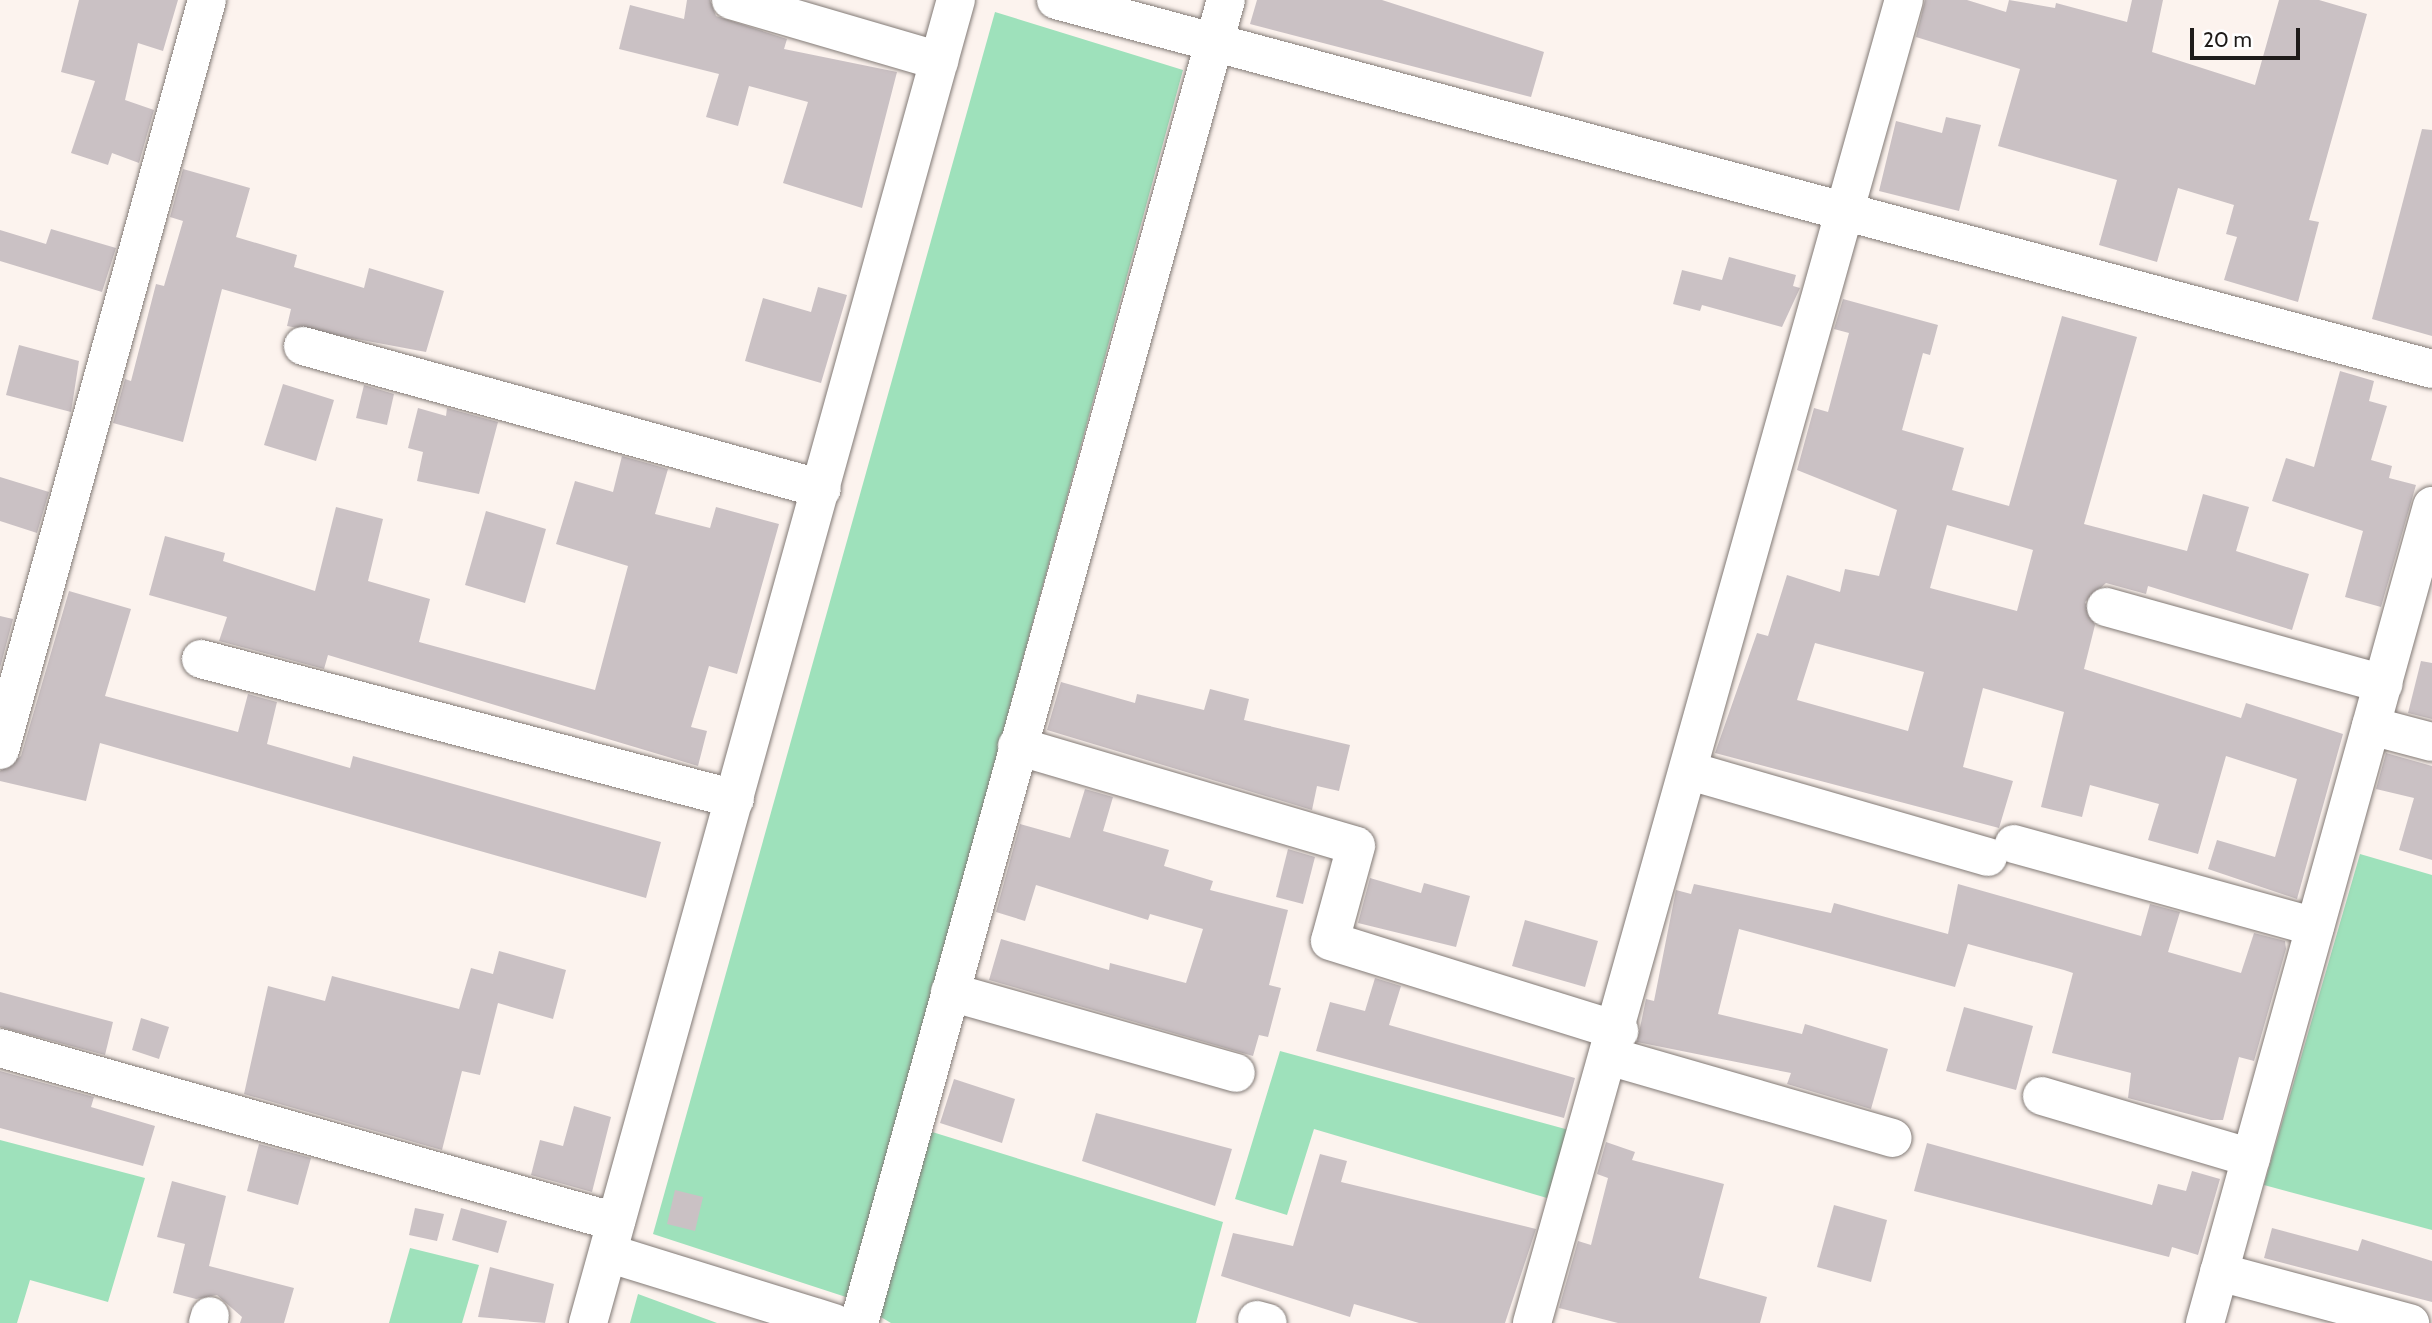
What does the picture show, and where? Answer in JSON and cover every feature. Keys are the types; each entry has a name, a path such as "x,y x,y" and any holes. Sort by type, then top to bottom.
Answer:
{"street":[{"path":"0,750 206,0"},
{"path":"731,0 939,61"},
{"path":"588,1323 956,0"},
{"path":"1056,0 1843,214 2432,369"},
{"path":"859,1323 1226,0"},
{"path":"1539,1321 1904,0"},
{"path":"303,346 822,489"},
{"path":"2205,1323 2432,506"},
{"path":"2106,607 2383,684"},
{"path":"201,659 735,799"},
{"path":"2371,726 2432,742"},
{"path":"1017,746 1356,846 1330,941 1615,1044 1893,1138"},
{"path":"1690,771 2315,927"},
{"path":"950,992 1236,1073"},
{"path":"0,1048 612,1237 834,1323"},
{"path":"2042,1096 2250,1158"},
{"path":"2219,1272 2410,1323"}],"green space":[{"path":"995,12 1183,70 849,1298 653,1234"},
{"path":"2360,854 2432,875 2432,1230 2264,1185"},
{"path":"1280,1051 1569,1130 1547,1198 1314,1129 1287,1215 1235,1199"},
{"path":"929,1131 1223,1222 1196,1323 891,1323 874,1313"},
{"path":"0,1140 145,1178 108,1302 30,1280 17,1323 0,1323"},
{"path":"410,1248 479,1265 462,1323 389,1323"},
{"path":"638,1294 717,1323 630,1323"}],"building":[{"path":"79,0 178,0 163,51 138,43 125,100 154,110 139,163 112,153 108,165 71,153 95,81 61,72"},
{"path":"687,0 710,0 716,16 787,39 784,49 897,72 862,208 783,183 808,102 749,86 738,126 706,117 719,74 619,49 630,5 684,19"},
{"path":"1257,0 1382,0 1544,52 1531,97 1250,24"},
{"path":"1925,0 1967,0 2006,12 2009,0 2055,8 2056,3 2127,22 2132,0 2163,0 2152,52 2255,85 2279,0 2319,0 2367,14 2309,220 2319,222 2298,302 2224,280 2237,237 2226,234 2234,205 2178,188 2157,262 2099,245 2117,180 1998,146 2020,69 1916,37"},
{"path":"1946,117 1981,125 1959,211 1879,191 1896,121 1942,133"},
{"path":"2422,129 2432,130 2432,336 2372,319"},
{"path":"183,169 250,188 236,237 297,255 294,267 364,288 369,268 444,291 426,352 287,326 291,309 222,289 183,442 113,423 125,379 131,381 156,284 164,286 183,221 170,217"},
{"path":"51,229 116,248 102,292 0,261 0,230 46,244"},
{"path":"1729,257 1796,275 1793,286 1800,288 1782,327 1702,305 1700,311 1673,304 1682,270 1722,280"},
{"path":"818,287 847,295 821,383 745,361 763,298 811,312"},
{"path":"1843,299 1938,325 1930,355 1923,353 1902,430 1964,448 1952,490 2009,506 2062,316 2137,337 2084,524 2187,551 2203,494 2249,507 2236,551 2309,574 2292,630 2148,586 2146,594 2106,583 2085,602 2095,625 2084,669 2241,718 2246,703 2343,734 2297,899 2208,869 2217,840 2275,857 2297,779 2226,756 2198,854 2148,840 2159,804 2090,785 2082,817 2041,807 2064,712 1983,688 1963,767 2013,781 1999,828 1715,753 1757,633 1768,636 1787,575 1840,592 1845,569 1879,576 1897,510 1797,470 1814,408 1828,412 1849,333 1834,329","holes":["1947,525 2033,550 2017,611 1930,588","1815,643 1924,672 1908,731 1797,700"]},
{"path":"19,345 79,361 71,412 6,395"},
{"path":"2340,371 2374,381 2369,401 2387,406 2371,460 2392,466 2389,478 2416,485 2381,607 2345,597 2363,531 2272,501 2286,458 2314,467"},
{"path":"283,384 334,400 316,461 264,445"},
{"path":"364,385 394,394 387,425 356,418"},
{"path":"418,408 446,416 447,408 498,422 479,494 417,481 423,452 408,448"},
{"path":"622,456 668,469 655,514 710,528 716,507 779,524 737,674 709,666 691,727 707,731 698,766 328,655 324,669 219,641 227,617 149,595 165,536 225,553 223,561 315,591 336,507 383,519 368,581 430,599 419,642 595,690 628,566 556,544 575,481 613,492"},
{"path":"0,477 49,492 37,533 0,521"},
{"path":"486,511 546,529 525,603 465,585"},
{"path":"69,591 131,609 105,696 238,732 248,694 277,702 267,744 350,768 353,756 661,842 646,898 100,743 86,801 0,781 0,771 21,756"},
{"path":"0,616 13,619 0,668"},
{"path":"2421,661 2432,663 2432,719 2408,713"},
{"path":"1061,682 1135,703 1137,694 1204,710 1210,689 1249,699 1244,720 1350,745 1339,791 1317,786 1312,810 1047,730"},
{"path":"2386,753 2432,766 2432,860 2399,850 2414,798 2376,789"},
{"path":"1085,789 1113,797 1103,831 1169,850 1164,866 1213,881 1210,890 1288,910 1269,985 1281,988 1268,1037 1259,1035 1253,1056 989,980 1001,939 1109,970 1110,963 1186,983 1203,929 1150,914 1148,920 1036,885 1025,921 996,912 1020,824 1070,838"},
{"path":"1288,849 1315,857 1303,904 1276,897"},
{"path":"1370,878 1421,893 1424,883 1470,896 1456,947 1358,923"},
{"path":"1694,884 1831,913 1834,903 1948,934 1958,884 2141,936 2150,904 2180,912 2168,952 2241,973 2254,933 2285,941 2286,949 2254,1061 2239,1057 2223,1120 2211,1120 2128,1098 2131,1073 2052,1053 2073,973 1968,944 1955,987 1739,929 1718,1014 1802,1034 1805,1024 1888,1049 1871,1109 1787,1084 1791,1073 1637,1042 1646,999 1654,1001 1676,890 1691,894"},
{"path":"1525,920 1598,941 1585,987 1512,966"},
{"path":"499,951 566,970 553,1019 498,1003 480,1075 462,1071 442,1150 244,1094 268,986 325,1001 332,976 459,1009 471,968 493,974"},
{"path":"1375,978 1401,986 1389,1025 1575,1078 1564,1118 1316,1051 1330,1002 1365,1011"},
{"path":"0,992 113,1022 105,1055 0,1027"},
{"path":"1964,1007 2033,1026 2016,1090 1946,1071"},
{"path":"141,1018 169,1027 159,1059 132,1050"},
{"path":"0,1071 94,1097 91,1107 155,1126 143,1166 0,1128"},
{"path":"954,1079 1015,1099 1002,1143 940,1123"},
{"path":"574,1106 611,1117 592,1192 531,1175 540,1140 563,1146"},
{"path":"1096,1113 1232,1149 1215,1206 1082,1161"},
{"path":"1606,1142 1635,1152 1632,1160 1724,1184 1699,1278 1767,1297 1760,1323 1618,1323 1559,1308 1578,1241 1591,1245 1608,1178 1597,1174"},
{"path":"1927,1143 2152,1205 2158,1184 2186,1191 2192,1171 2220,1179 2198,1255 2172,1247 2169,1257 1914,1191"},
{"path":"259,1144 311,1158 298,1205 247,1191"},
{"path":"1320,1154 1347,1161 1341,1182 1536,1229 1505,1323 1419,1323 1354,1304 1350,1317 1221,1276 1233,1233 1293,1246"},
{"path":"172,1181 226,1196 209,1266 294,1288 284,1323 240,1323 242,1317 217,1295 196,1299 173,1293 185,1244 157,1237"},
{"path":"675,1190 703,1197 695,1231 667,1224"},
{"path":"1834,1205 1887,1220 1871,1282 1817,1267"},
{"path":"415,1208 444,1214 437,1241 409,1235"},
{"path":"461,1208 507,1221 498,1253 452,1240"},
{"path":"2272,1228 2358,1251 2362,1239 2432,1261 2432,1302 2264,1258"},
{"path":"490,1267 554,1284 545,1323 478,1317"}]}
